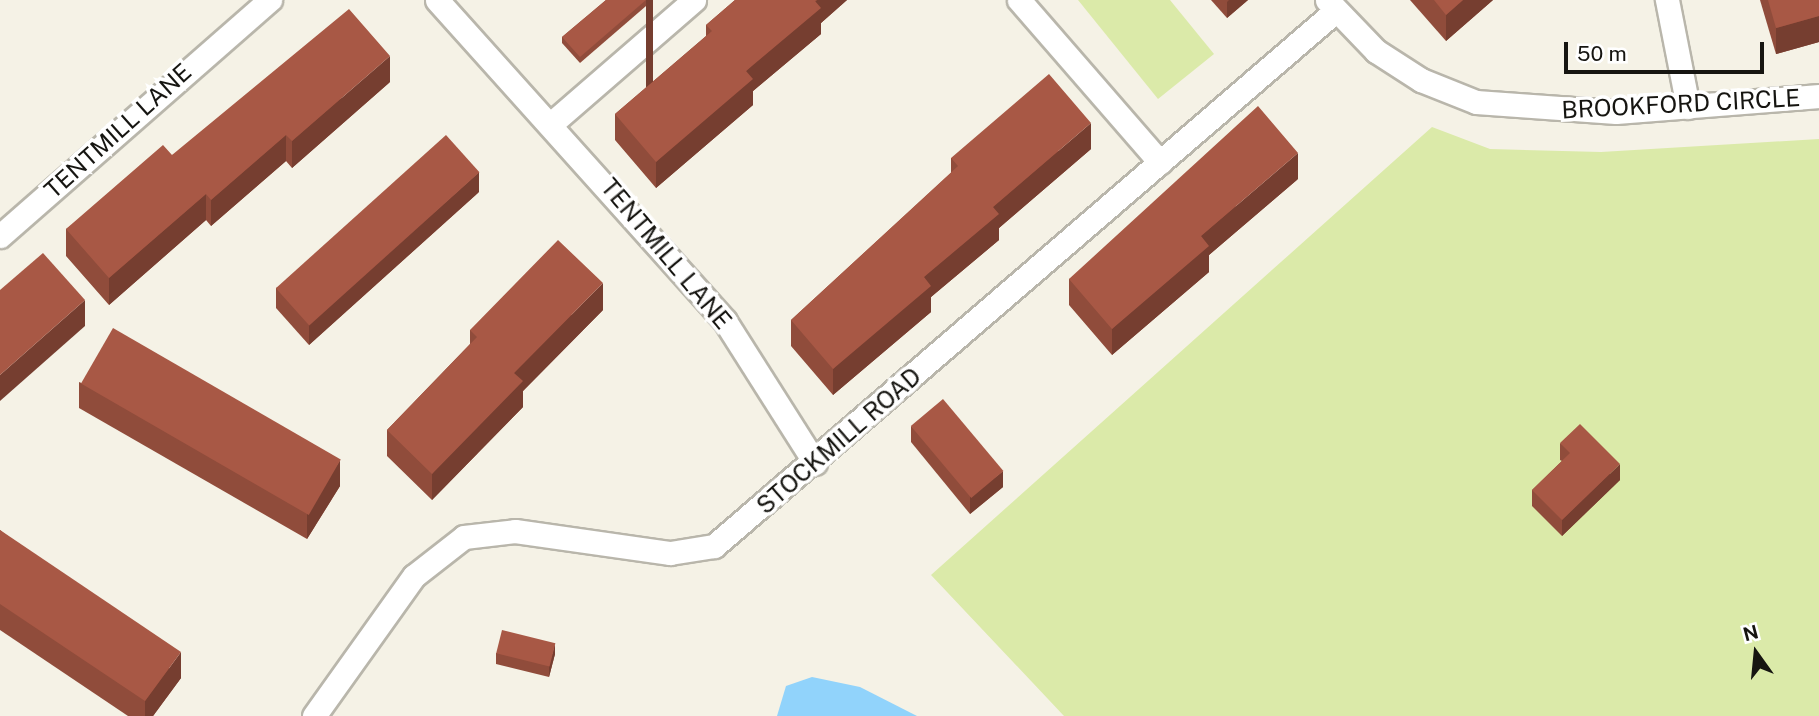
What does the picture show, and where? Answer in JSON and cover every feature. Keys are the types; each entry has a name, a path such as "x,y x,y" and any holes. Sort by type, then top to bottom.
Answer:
{"street":[{"name":"TENTMILL LANE","path":"0,236 270,0"},
{"name":"TENTMILL LANE","path":"436,0 552,123 725,321 815,463"},
{"path":"552,123 694,0"},
{"path":"1019,0 1160,162"},
{"path":"1667,0 1688,107"},
{"name":"STOCKMILL ROAD","path":"314,716 414,576 464,537 515,531 696,552 722,540 815,463 1160,162 1330,6"},
{"name":"BROOKFORD CIRCLE","path":"1330,6 1421,80 1476,103 1536,111 1688,107 1819,96"}],"green space":[{"path":"1078,0 1170,0 1214,54 1158,99"},
{"path":"1432,127 1490,149 1601,152 1819,139 1819,716 1064,716 931,575"}],"water":[{"path":"812,677 860,687 917,716 777,716 786,686"}],"building":[{"path":"606,0 646,0 580,57 562,37"},
{"path":"735,0 817,0 815,1 821,8 746,71 753,79 656,162 615,114 712,31 706,25"},
{"path":"1434,0 1463,0 1446,15"},
{"path":"1768,0 1819,0 1819,16 1776,28"},
{"path":"349,9 390,56 292,141 286,135 211,200 206,194 109,278 66,229 163,145 172,155"},
{"path":"1049,74 1091,123 993,207 999,214 924,277 931,286 833,369 791,320 958,166 951,158"},
{"path":"1258,106 1298,153 1201,236 1209,246 1112,329 1069,279"},
{"path":"446,135 479,172 309,325 276,288"},
{"path":"558,240 603,283 514,373 523,381 432,474 387,430 477,337 470,330"},
{"path":"43,253 85,300 0,375 0,290"},
{"path":"113,328 341,460 309,515 81,383"},
{"path":"943,399 1003,471 971,498 911,426"},
{"path":"1580,424 1620,464 1562,520 1532,490 1570,453 1560,443"},
{"path":"0,530 181,652 145,701 0,604"},
{"path":"502,630 555,643 550,667 496,653"}]}
